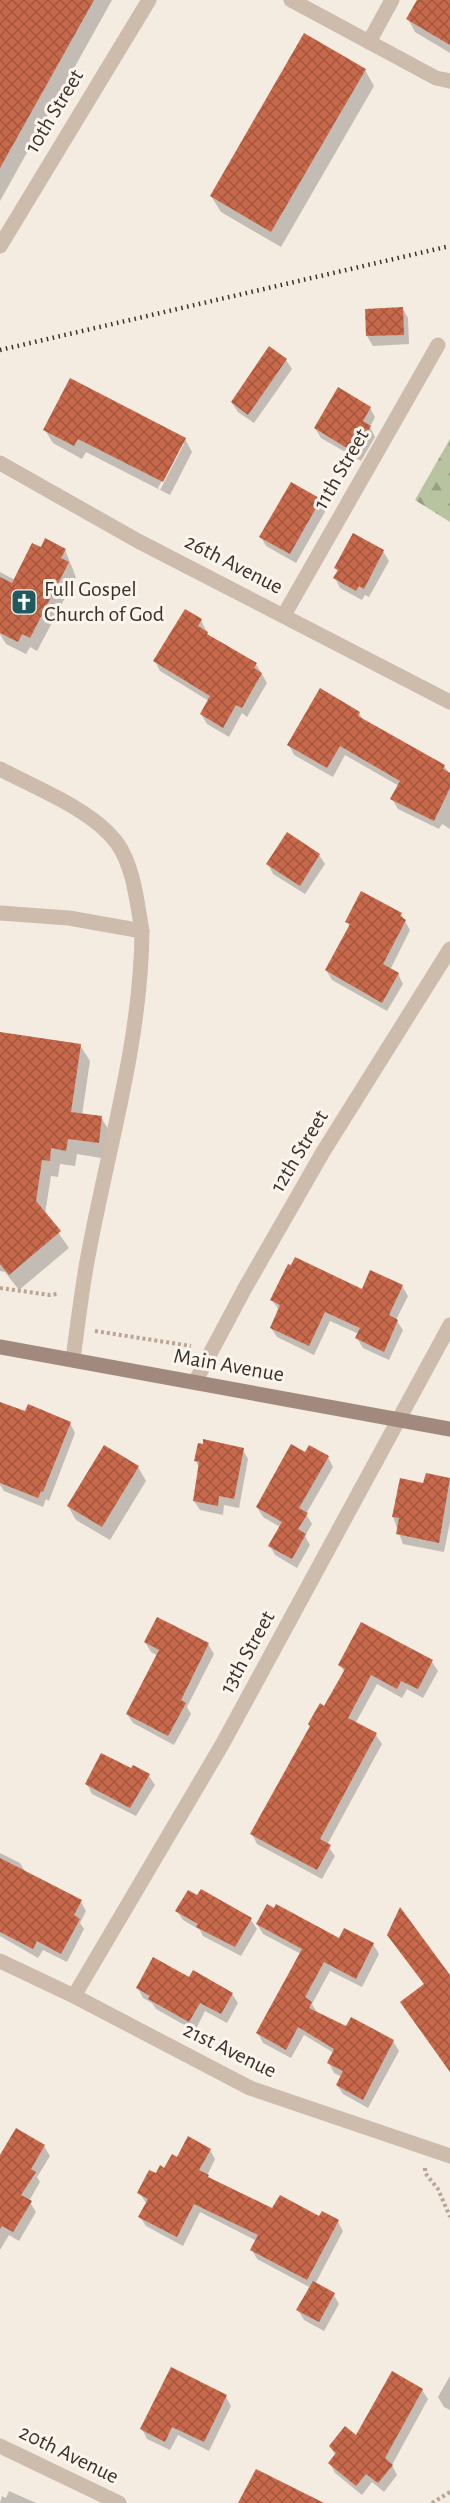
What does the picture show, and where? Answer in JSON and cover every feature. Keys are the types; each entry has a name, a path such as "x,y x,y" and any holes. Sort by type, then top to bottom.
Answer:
{"main road":[{"name":"Main Avenue","path":"0,1347 450,1429"}],"street":[{"name":"10th Street","path":"0,246 149,0"},
{"path":"291,0 436,78 450,81"},
{"path":"369,42 392,0"},
{"name":"11th Street","path":"284,615 438,345"},
{"name":"26th Avenue","path":"0,463 138,541 450,702"},
{"path":"0,770 98,822 117,844 132,879 142,931 142,973 122,1104 89,1251 73,1359"},
{"path":"0,913 69,918 142,931"},
{"name":"12th Street","path":"195,1382 244,1288 323,1152 450,949"},
{"name":"13th Street","path":"74,1996 223,1743 450,1325"},
{"name":"21st Avenue","path":"0,1961 74,1996 250,2088 450,2156"},
{"name":"20th Avenue","path":"0,2446 119,2503"}],"path":[{"path":"0,1288 57,1294"},
{"path":"91,1330 201,1347"},
{"path":"424,2147 425,2174 438,2189 450,2217"},
{"path":"432,2503 450,2492"}],"green space":[{"path":"450,439 450,522 415,500"}],"building":[{"path":"0,0 94,0 0,168"},
{"path":"417,0 450,0 450,45 406,19"},
{"path":"304,33 366,69 271,232 210,196"},
{"path":"403,307 404,335 366,336 365,309"},
{"path":"269,346 287,359 248,415 231,402"},
{"path":"70,378 186,438 163,482 78,439 74,446 43,430"},
{"path":"338,387 371,407 363,421 371,426 355,453 314,428"},
{"path":"291,482 321,499 290,554 259,537"},
{"path":"353,533 384,550 364,589 359,586 356,591 333,578 338,570 334,568"},
{"name":"Full Gospel Church of God","path":"45,538 66,549 61,558 69,562 30,638 22,634 18,642 0,633 0,577 12,583 32,543 41,547"},
{"path":"185,609 202,619 198,626 208,632 207,634 257,663 254,668 262,673 242,708 236,705 223,728 200,714 210,696 153,661"},
{"path":"320,688 360,712 358,716 445,765 443,769 450,773 450,788 434,821 390,799 400,781 340,746 327,768 287,745"},
{"path":"287,832 320,854 300,886 266,864"},
{"path":"361,891 402,913 400,916 406,920 383,964 399,973 382,1003 325,970 350,924 345,922"},
{"path":"0,1032 81,1044 71,1112 102,1116 99,1143 68,1139 66,1151 51,1148 50,1161 42,1160 36,1201 61,1231 9,1275 0,1264"},
{"path":"295,1257 362,1289 370,1270 403,1285 389,1315 398,1320 384,1352 355,1338 360,1328 325,1312 309,1346 270,1328 280,1305 270,1300 288,1264 291,1265"},
{"path":"0,1402 25,1411 28,1404 71,1422 43,1492 41,1491 38,1498 0,1483"},
{"path":"203,1439 244,1448 234,1499 219,1496 218,1506 193,1501 199,1462 194,1461 198,1443 203,1444"},
{"path":"291,1444 305,1452 309,1445 329,1456 299,1508 308,1513 298,1529 306,1534 292,1559 268,1546 282,1522 256,1507"},
{"path":"104,1445 139,1466 102,1527 67,1506"},
{"path":"426,1473 450,1478 439,1543 396,1534 399,1518 392,1517 400,1478 423,1483"},
{"path":"157,1617 209,1643 181,1700 186,1703 168,1736 126,1714 159,1650 144,1642"},
{"path":"361,1622 433,1660 418,1689 401,1681 397,1689 371,1675 348,1718 377,1733 320,1839 331,1845 317,1870 250,1834 310,1726 308,1724 320,1703 324,1706 345,1669 338,1665"},
{"path":"101,1753 131,1768 133,1765 150,1774 130,1808 85,1784"},
{"path":"0,1858 82,1900 74,1915 80,1919 61,1954 37,1941 33,1949 0,1932"},
{"path":"201,1889 252,1918 235,1947 196,1927 198,1924 175,1911 188,1890 197,1895"},
{"path":"267,1904 274,1908 276,1904 339,1938 344,1928 374,1943 356,1979 324,1962 305,1997 312,2002 309,2008 346,2026 351,2017 394,2040 363,2100 336,2085 343,2071 327,2063 334,2049 298,2027 286,2050 256,2033 302,1949 256,1924"},
{"path":"400,1907 450,1975 450,2072 400,2002 424,1984 387,1935"},
{"path":"153,1957 189,1977 193,1970 233,1993 221,2014 200,2003 189,2022 148,1999 150,1996 136,1988"},
{"path":"16,2128 45,2145 31,2169 36,2172 21,2195 32,2201 13,2232 2,2226 0,2229 0,2155"},
{"path":"188,2136 211,2149 199,2170 209,2175 208,2177 272,2208 280,2195 319,2216 322,2211 339,2220 307,2280 250,2250 258,2235 194,2204 177,2237 138,2217 148,2199 137,2193 149,2170 156,2173 160,2165 164,2168 172,2154 177,2157"},
{"path":"313,2281 335,2293 319,2322 296,2310"},
{"path":"171,2367 227,2395 204,2442 172,2427 165,2442 140,2429"},
{"path":"392,2371 423,2389 385,2458 393,2465 378,2483 366,2474 356,2486 328,2463 336,2453 329,2446 345,2426 356,2435"},
{"path":"256,2469 324,2503 238,2503"}],"railway":[{"path":"0,350 450,246"}],"place":[{"name":"Full Gospel Church of God","path":"24,602"}]}
